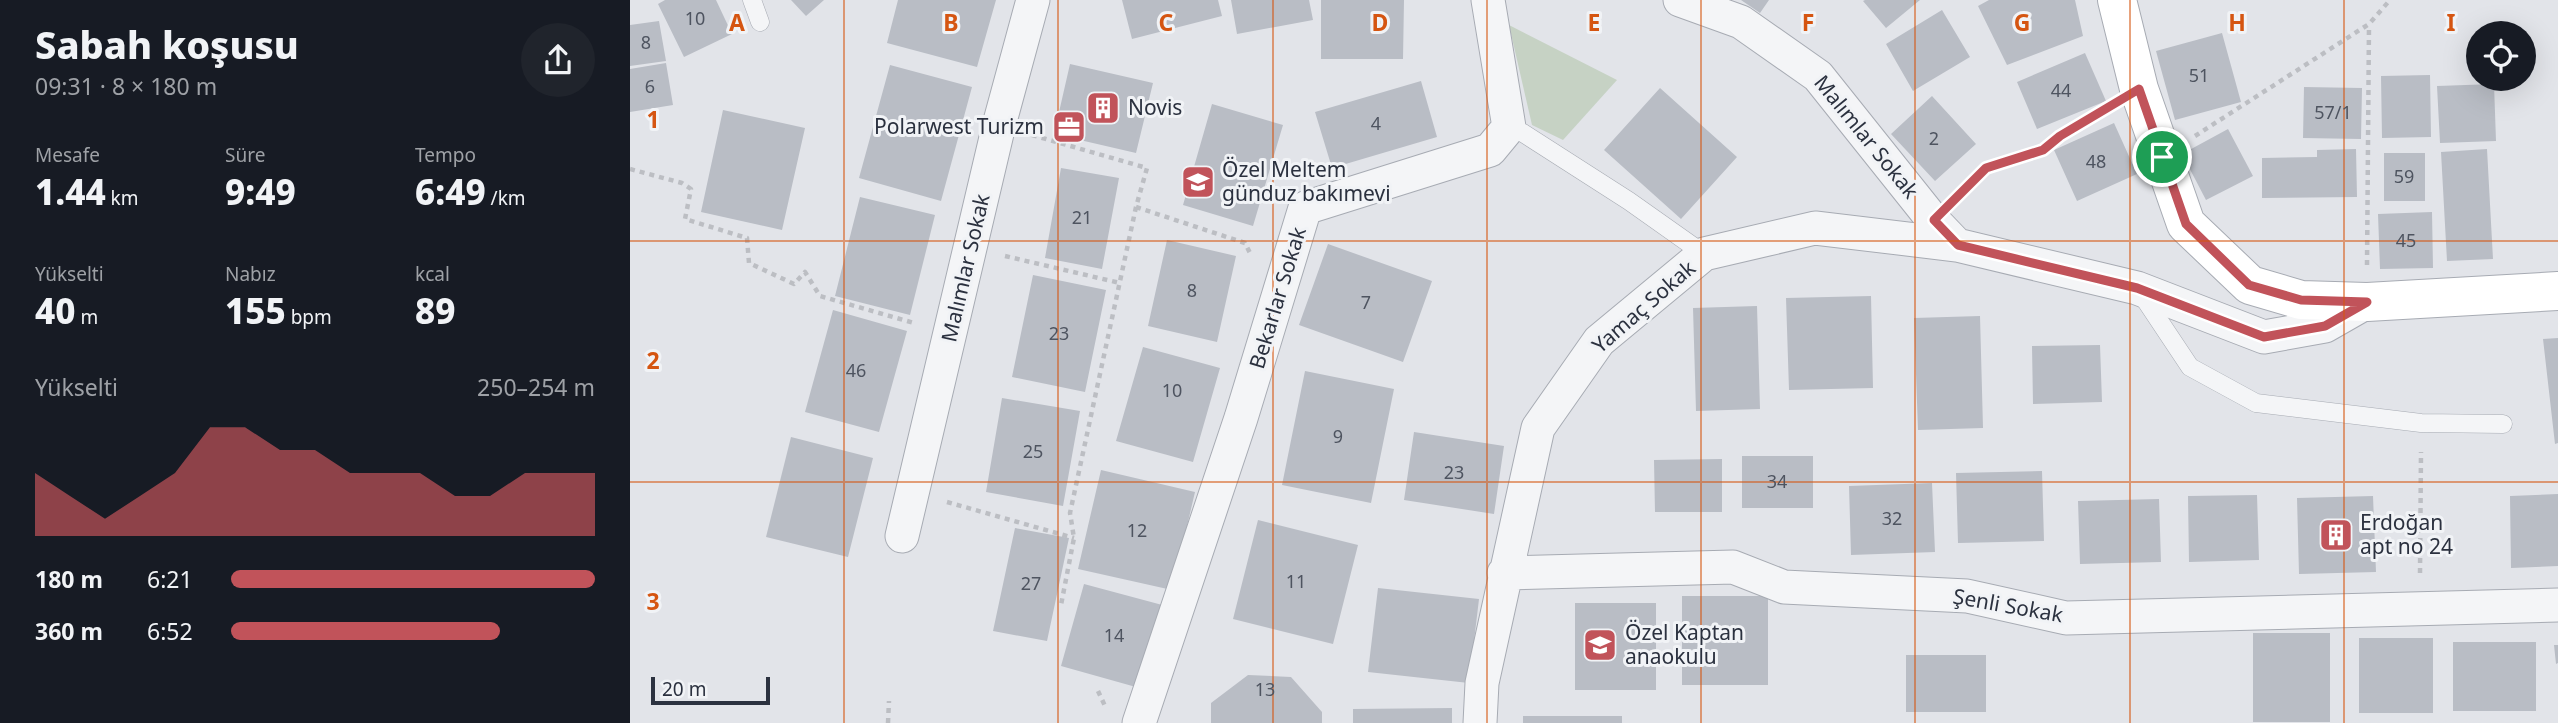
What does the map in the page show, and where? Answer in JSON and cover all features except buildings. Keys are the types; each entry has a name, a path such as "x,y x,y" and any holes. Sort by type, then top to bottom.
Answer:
{"street":[{"name":"Malımlar Sokak","path":"902,536 999,125 1032,0"},
{"path":"1488,0 1509,127"},
{"name":"Malımlar Sokak","path":"1680,0 1741,22 1818,76 1934,220 1958,245"},
{"path":"2117,0 2139,89 2186,224 2249,285 2301,300 2367,302 2558,291"},
{"name":"Bekarlar Sokak","path":"1139,723 1241,418 1305,208 1490,150 1509,127"},
{"name":"Yamaç Sokak","path":"1480,723 1482,683 1504,573 1538,428 1599,341 1704,254 1815,228 1958,245"},
{"path":"1958,245 2137,288 2264,337 2325,326 2367,302"},
{"name":"Şenli Sokak","path":"1504,573 1732,566 1784,587 1966,596 2066,618 2558,605"}],"lane":[{"path":"752,0 760,22"},
{"path":"1509,127 1523,133 1629,201 1704,254"},
{"path":"2137,288 2190,367 2256,403 2421,422 2503,424"}],"path":[{"path":"2162,157 2369,24 2390,0"},
{"path":"2367,262 2369,24"},
{"path":"1934,220 1986,168 2043,150 2060,136 2139,89"},
{"path":"1048,140 1147,168 1136,207 1070,513 1074,538 1061,605"},
{"path":"630,169 682,183 691,189 685,219 747,238 749,263 794,285 805,272 820,296 915,323 916,334"},
{"path":"1136,207 1245,243 1253,261"},
{"path":"1039,264 1120,282"},
{"path":"2420,584 2421,449"},
{"path":"913,492 1074,538"},
{"path":"888,723 889,701"}],"green space":[{"path":"1509,25 1617,80 1563,140 1532,125"}],"place":[{"name":"Novis","path":"1103,108"},
{"name":"Polarwest Turizm","path":"1069,127"},
{"name":"Özel Meltem günduz bakımevi","path":"1198,182"},
{"name":"Erdoğan apt no 24","path":"2336,535"},
{"name":"Özel Kaptan anaokulu","path":"1600,645"}],"route":[{"path":"2139,89 2162,157 2186,224 2249,285 2301,300 2367,302 2325,326 2264,337 2137,288 1958,245 1934,220 1986,168 2043,150 2060,136 2139,89"}]}
